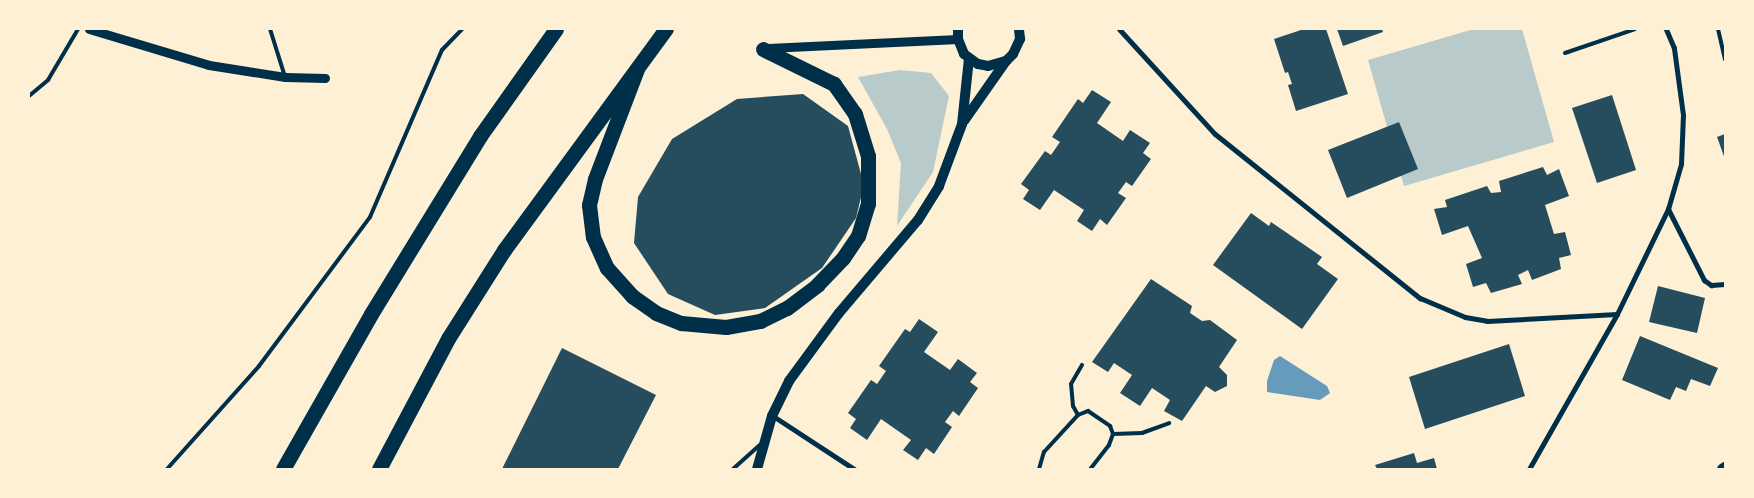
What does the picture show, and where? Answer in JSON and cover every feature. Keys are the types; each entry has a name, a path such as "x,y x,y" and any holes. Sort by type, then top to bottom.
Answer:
{"highway":[{"path":"283,469 371,314 480,136 556,29"},
{"path":"379,469 449,337 504,250 666,29"},
{"path":"637,69 595,179 589,204 593,237 607,268 632,296 656,313 681,324 726,327 760,320 787,308 818,285 844,258 858,236 868,204 868,156 855,114 834,84 762,49"}],"main road":[{"path":"962,124 1018,47 1020,29"},
{"path":"757,469 762,443 772,416 789,381 807,354 918,220 940,186 962,124 970,59 958,34"},
{"path":"970,59 988,66 1006,61"}],"street":[{"path":"89,29 209,64 285,77 325,78"},
{"path":"1120,29 1215,134 1420,298 1466,317 1487,320 1617,314"},
{"path":"1529,469 1617,314 1668,209 1681,164 1682,115 1674,48 1666,29"},
{"path":"762,49 958,34"},
{"path":"1668,209 1704,280 1711,284 1725,284"},
{"path":"772,416 854,469"}],"lane":[{"path":"29,96 48,80 78,29"},
{"path":"270,29 285,77"},
{"path":"167,469 259,366 370,217 442,50 462,29"},
{"path":"1565,53 1635,29"},
{"path":"1718,29 1725,59"},
{"path":"1078,415 1073,406 1071,384 1082,365"},
{"path":"1039,469 1041,456 1078,415 1088,411 1110,426 1113,434 1109,445 1090,469"},
{"path":"1113,434 1142,433 1169,424"},
{"path":"732,469 762,443"}],"shaded area":[{"path":"1474,29 1522,29 1554,142 1404,186 1368,60"},
{"path":"900,70 931,73 949,96 933,172 897,226 901,163 887,129 858,77"}],"water":[{"path":"1280,356 1327,386 1330,393 1320,400 1267,392 1267,381 1274,360"}],"building":[{"path":"1304,29 1326,29 1348,94 1296,111 1288,85 1292,84 1288,72 1285,73 1274,39"},
{"path":"1337,29 1382,29 1383,32 1343,46"},
{"path":"1092,90 1111,102 1097,123 1123,141 1130,130 1150,143 1143,153 1151,159 1132,186 1126,182 1118,193 1126,198 1107,225 1100,219 1092,231 1077,221 1084,210 1054,190 1040,210 1023,199 1029,190 1021,184 1045,151 1051,155 1060,142 1052,137 1078,99 1083,103"},
{"path":"803,94 848,126 864,185 856,218 822,268 765,308 715,315 668,294 634,243 638,197 672,139 737,99"},
{"path":"1612,95 1636,170 1597,183 1572,108"},
{"path":"1399,122 1418,169 1347,198 1328,150"},
{"path":"1725,134 1725,159 1717,137"},
{"path":"1543,167 1547,175 1559,169 1569,196 1545,205 1554,234 1565,232 1571,255 1559,258 1561,269 1532,280 1528,270 1518,275 1522,284 1491,293 1486,283 1473,287 1466,264 1482,258 1468,226 1442,235 1434,209 1447,207 1445,200 1487,186 1491,193 1501,192 1499,181"},
{"path":"1251,213 1269,226 1271,222 1322,257 1317,264 1338,279 1302,329 1213,265"},
{"path":"1151,279 1192,306 1190,313 1202,321 1210,320 1237,340 1219,367 1227,375 1227,386 1215,392 1206,386 1182,421 1164,411 1170,400 1152,388 1140,406 1120,393 1132,375 1114,363 1108,372 1092,362"},
{"path":"1658,286 1705,298 1697,333 1649,322"},
{"path":"919,319 938,332 924,352 950,370 958,359 977,373 970,382 978,388 959,416 953,411 945,422 952,427 934,454 926,448 918,460 903,450 911,440 881,419 867,440 850,428 856,419 848,413 871,380 877,384 886,371 879,366 905,329 910,332"},
{"path":"1640,336 1718,368 1710,386 1691,379 1686,391 1676,387 1670,400 1622,380"},
{"path":"1509,344 1525,396 1425,429 1409,377"},
{"path":"562,348 656,395 618,469 502,469"},
{"path":"1414,453 1417,463 1434,458 1437,469 1377,469 1375,465"}]}
